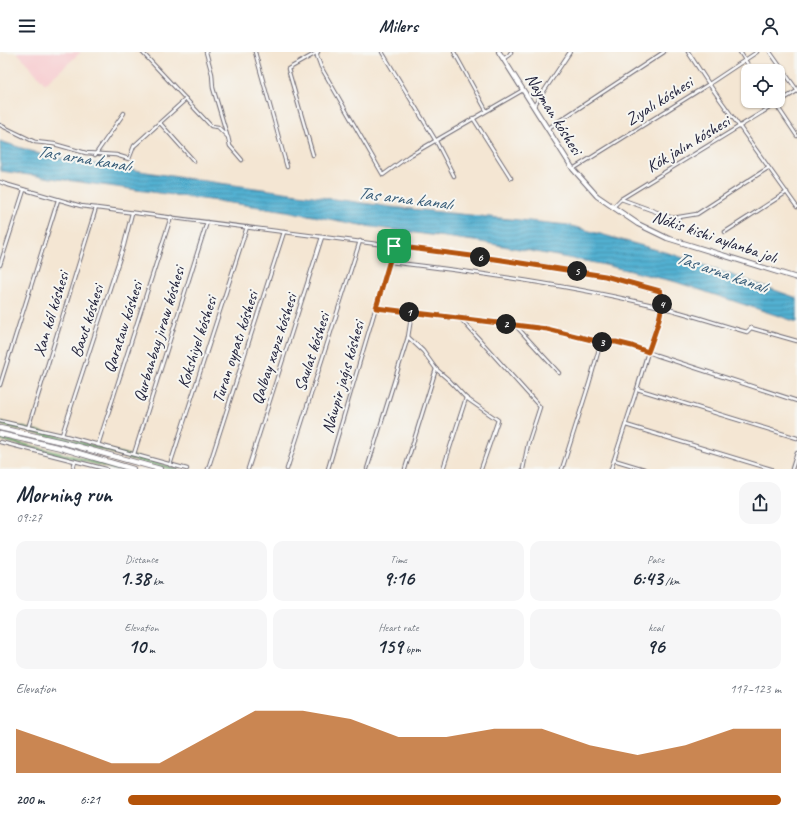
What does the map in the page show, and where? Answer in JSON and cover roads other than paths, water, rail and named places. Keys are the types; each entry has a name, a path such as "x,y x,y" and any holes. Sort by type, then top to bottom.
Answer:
{"main road":[{"name":"Nayman kóshesi","path":"499,52 573,169"},
{"name":"Nókis kishi aylanba jolı","path":"573,169 597,196 638,224 667,238 797,278"},
{"path":"0,428 62,442 160,469"},
{"path":"0,434 61,448 133,469"}],"street":[{"path":"142,52 211,126 218,127 228,137"},
{"path":"206,52 212,74 213,88 230,146 242,160"},
{"path":"255,52 286,167"},
{"path":"318,52 317,56 321,66 383,175 409,156 486,110 523,90"},
{"path":"313,155 288,69 318,52"},
{"path":"382,52 436,141 454,176"},
{"path":"454,52 486,110"},
{"path":"503,59 511,52"},
{"path":"534,106 570,52"},
{"path":"547,129 664,52"},
{"path":"688,52 739,127 797,207"},
{"path":"740,52 748,64"},
{"name":"Zıyalı kóshesi","path":"573,169 709,84 757,52"},
{"path":"770,52 797,91"},
{"name":"Kók jalın kóshesi","path":"785,98 797,91"},
{"path":"0,125 35,142 54,144 95,155 116,155 129,159 134,146 186,99"},
{"name":"Kók jalın kóshesi","path":"613,207 621,199 769,108"},
{"path":"778,108 797,136"},
{"path":"95,155 124,113"},
{"path":"473,118 511,178"},
{"path":"160,123 194,161"},
{"path":"621,199 673,218 697,214 768,168"},
{"path":"0,182 71,204 533,264 605,276 660,291 662,296 661,308 626,425 611,469"},
{"path":"0,265 24,190"},
{"path":"724,232 787,192"},
{"path":"0,385 58,200"},
{"name":"Xan kól kóshesi","path":"28,428 96,208"},
{"name":"Baxıt kóshesi","path":"62,435 124,245 132,212"},
{"name":"Qarataw kóshesi","path":"98,445 171,217"},
{"name":"Qurbanbay jıraw kóshesi","path":"134,454 207,222"},
{"name":"Kokshiyel kóshesi","path":"170,465 247,227"},
{"name":"Turan oypatı kóshesi","path":"208,469 284,232"},
{"name":"Qalbay xapız kóshesi","path":"248,469 322,237"},
{"name":"Saulat kóshesi","path":"287,469 360,242"},
{"name":"Náwpir jaǵıs kóshesi","path":"328,469 394,246"},
{"path":"390,262 479,272 555,285 649,304 747,332 751,328 797,341"},
{"path":"376,308 547,329 600,342 616,342 797,401"},
{"path":"367,469 408,336 412,312"},
{"path":"461,318 540,407 528,444 523,469"},
{"path":"516,325 559,373"},
{"path":"408,336 423,351 436,369 450,380 466,398 498,420 481,469"},
{"path":"562,469 589,384 600,342"},
{"path":"405,469 436,369"},
{"path":"637,389 797,438"},
{"path":"443,469 466,398"},
{"path":"0,421 62,435 187,469"},
{"path":"626,425 771,469"},
{"path":"0,442 106,469"},
{"path":"792,469 797,453"},
{"path":"614,460 644,469"},
{"path":"73,469 75,461"}],"water":[{"name":"Tas arna kanalı","path":"0,141 46,156 184,178 391,207 568,225 675,255 797,298 797,322 676,282 601,264 481,242 366,226 281,210 1,171"}]}
